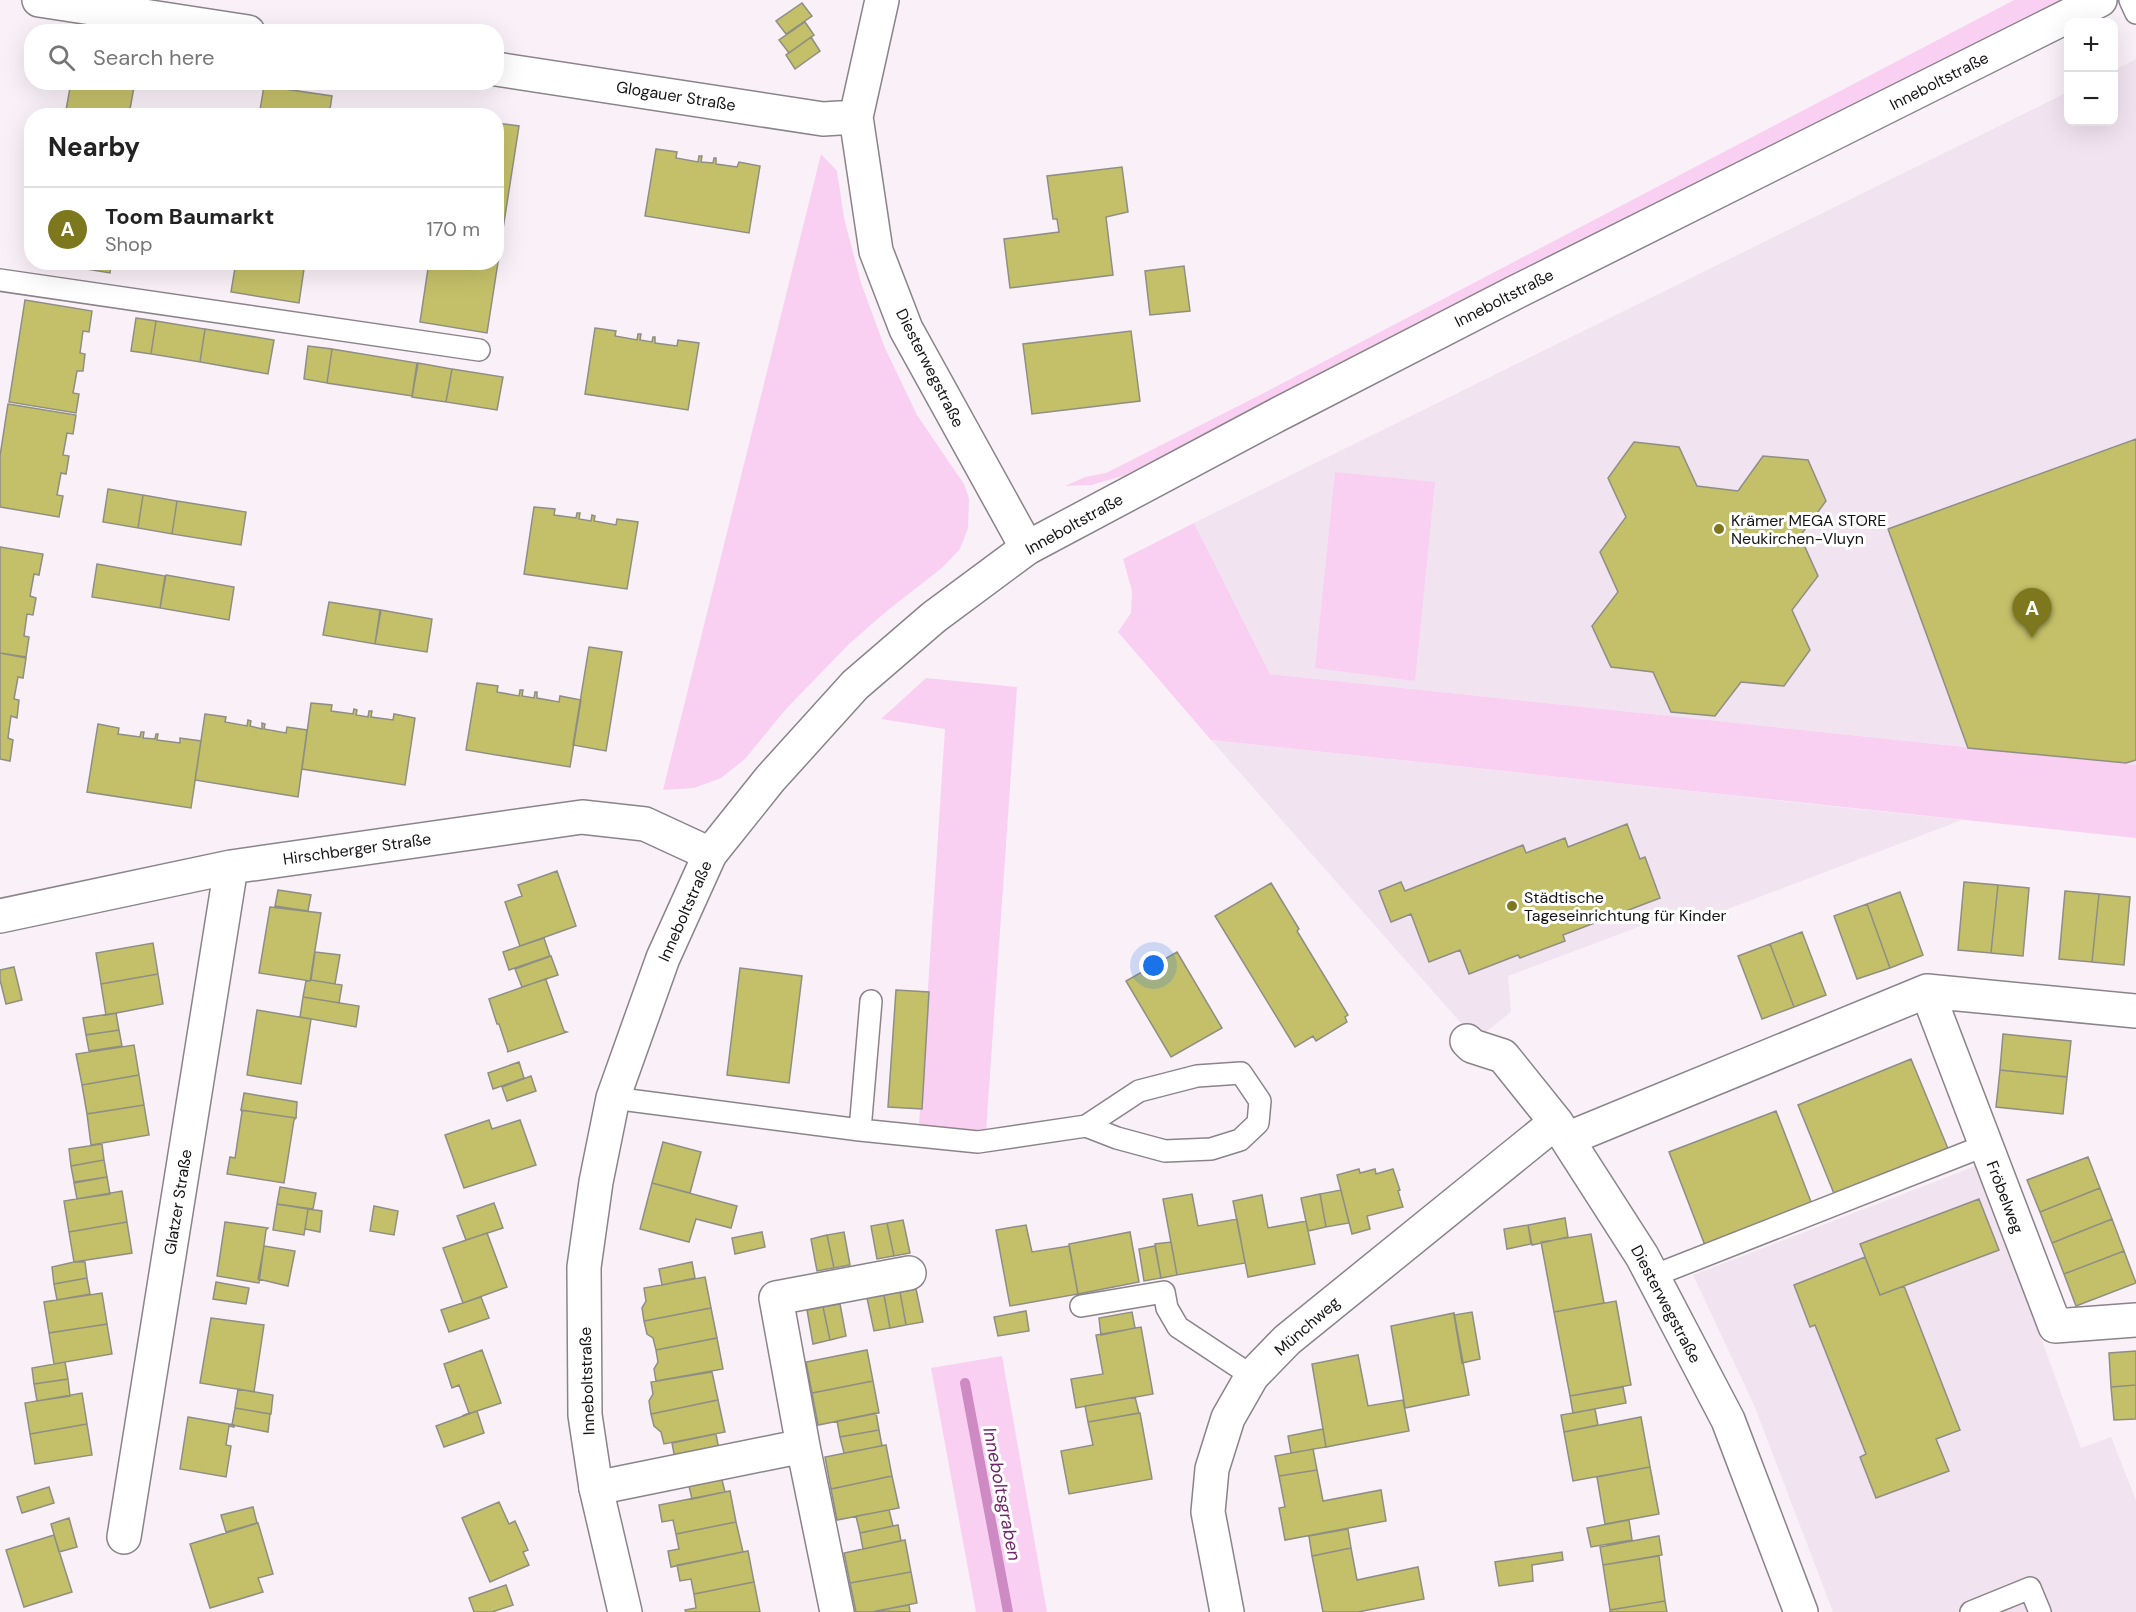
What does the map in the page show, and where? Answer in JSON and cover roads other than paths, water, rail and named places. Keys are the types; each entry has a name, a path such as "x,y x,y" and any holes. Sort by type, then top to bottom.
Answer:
{"street":[{"path":"39,0 196,24"},
{"name":"Diesterwegstraße","path":"882,0 856,117 876,251 906,329 1027,548"},
{"name":"Inneboltstraße","path":"626,1612 596,1488 585,1415 584,1267 596,1182 613,1098 663,958 710,854 770,779 855,685 934,617 1027,548 1505,298 2100,0"},
{"name":"Glogauer Straße","path":"504,70 823,119 856,117"},
{"name":"Hirschberger Straße","path":"0,916 231,867 582,817 645,824 710,854"},
{"name":"Glatzer Straße","path":"124,1537 231,867"},
{"path":"1562,1130 1927,991 2136,1011"},
{"name":"Fröbelweg","path":"1927,991 2055,1326 2136,1320"},
{"name":"Diesterwegstraße","path":"1467,1041 1472,1046 1503,1056 1562,1130 1642,1256 1728,1420 1801,1612"},
{"name":"Münchweg","path":"1227,1612 1208,1512 1212,1469 1228,1418 1252,1376 1287,1340 1562,1130"},
{"path":"837,1612 776,1298 909,1273"},
{"path":"596,1488 803,1446"}],"lane":[{"path":"2130,0 2136,14"},
{"path":"0,280 479,350"},
{"path":"860,1130 872,1001"},
{"path":"613,1098 860,1130 978,1142 1086,1126 1139,1091 1197,1076 1241,1073 1260,1101 1258,1123 1240,1140 1211,1149 1165,1151 1117,1138 1086,1126"},
{"path":"1653,1276 1976,1149 1985,1143"},
{"path":"1081,1306 1164,1292 1167,1308 1178,1327 1252,1376"},
{"path":"1971,1612 2030,1588 2040,1612"}],"waterway":[{"name":"Inneboltsgraben","path":"965,1383 1008,1612"}],"place":[{"name":"Krämer MEGA STORE Neukirchen-Vluyn","path":"1719,529"},
{"name":"Toom Baumarkt","path":"2032,638"},
{"name":"Städtische Tageseinrichtung für Kinder","path":"1512,906"}]}
